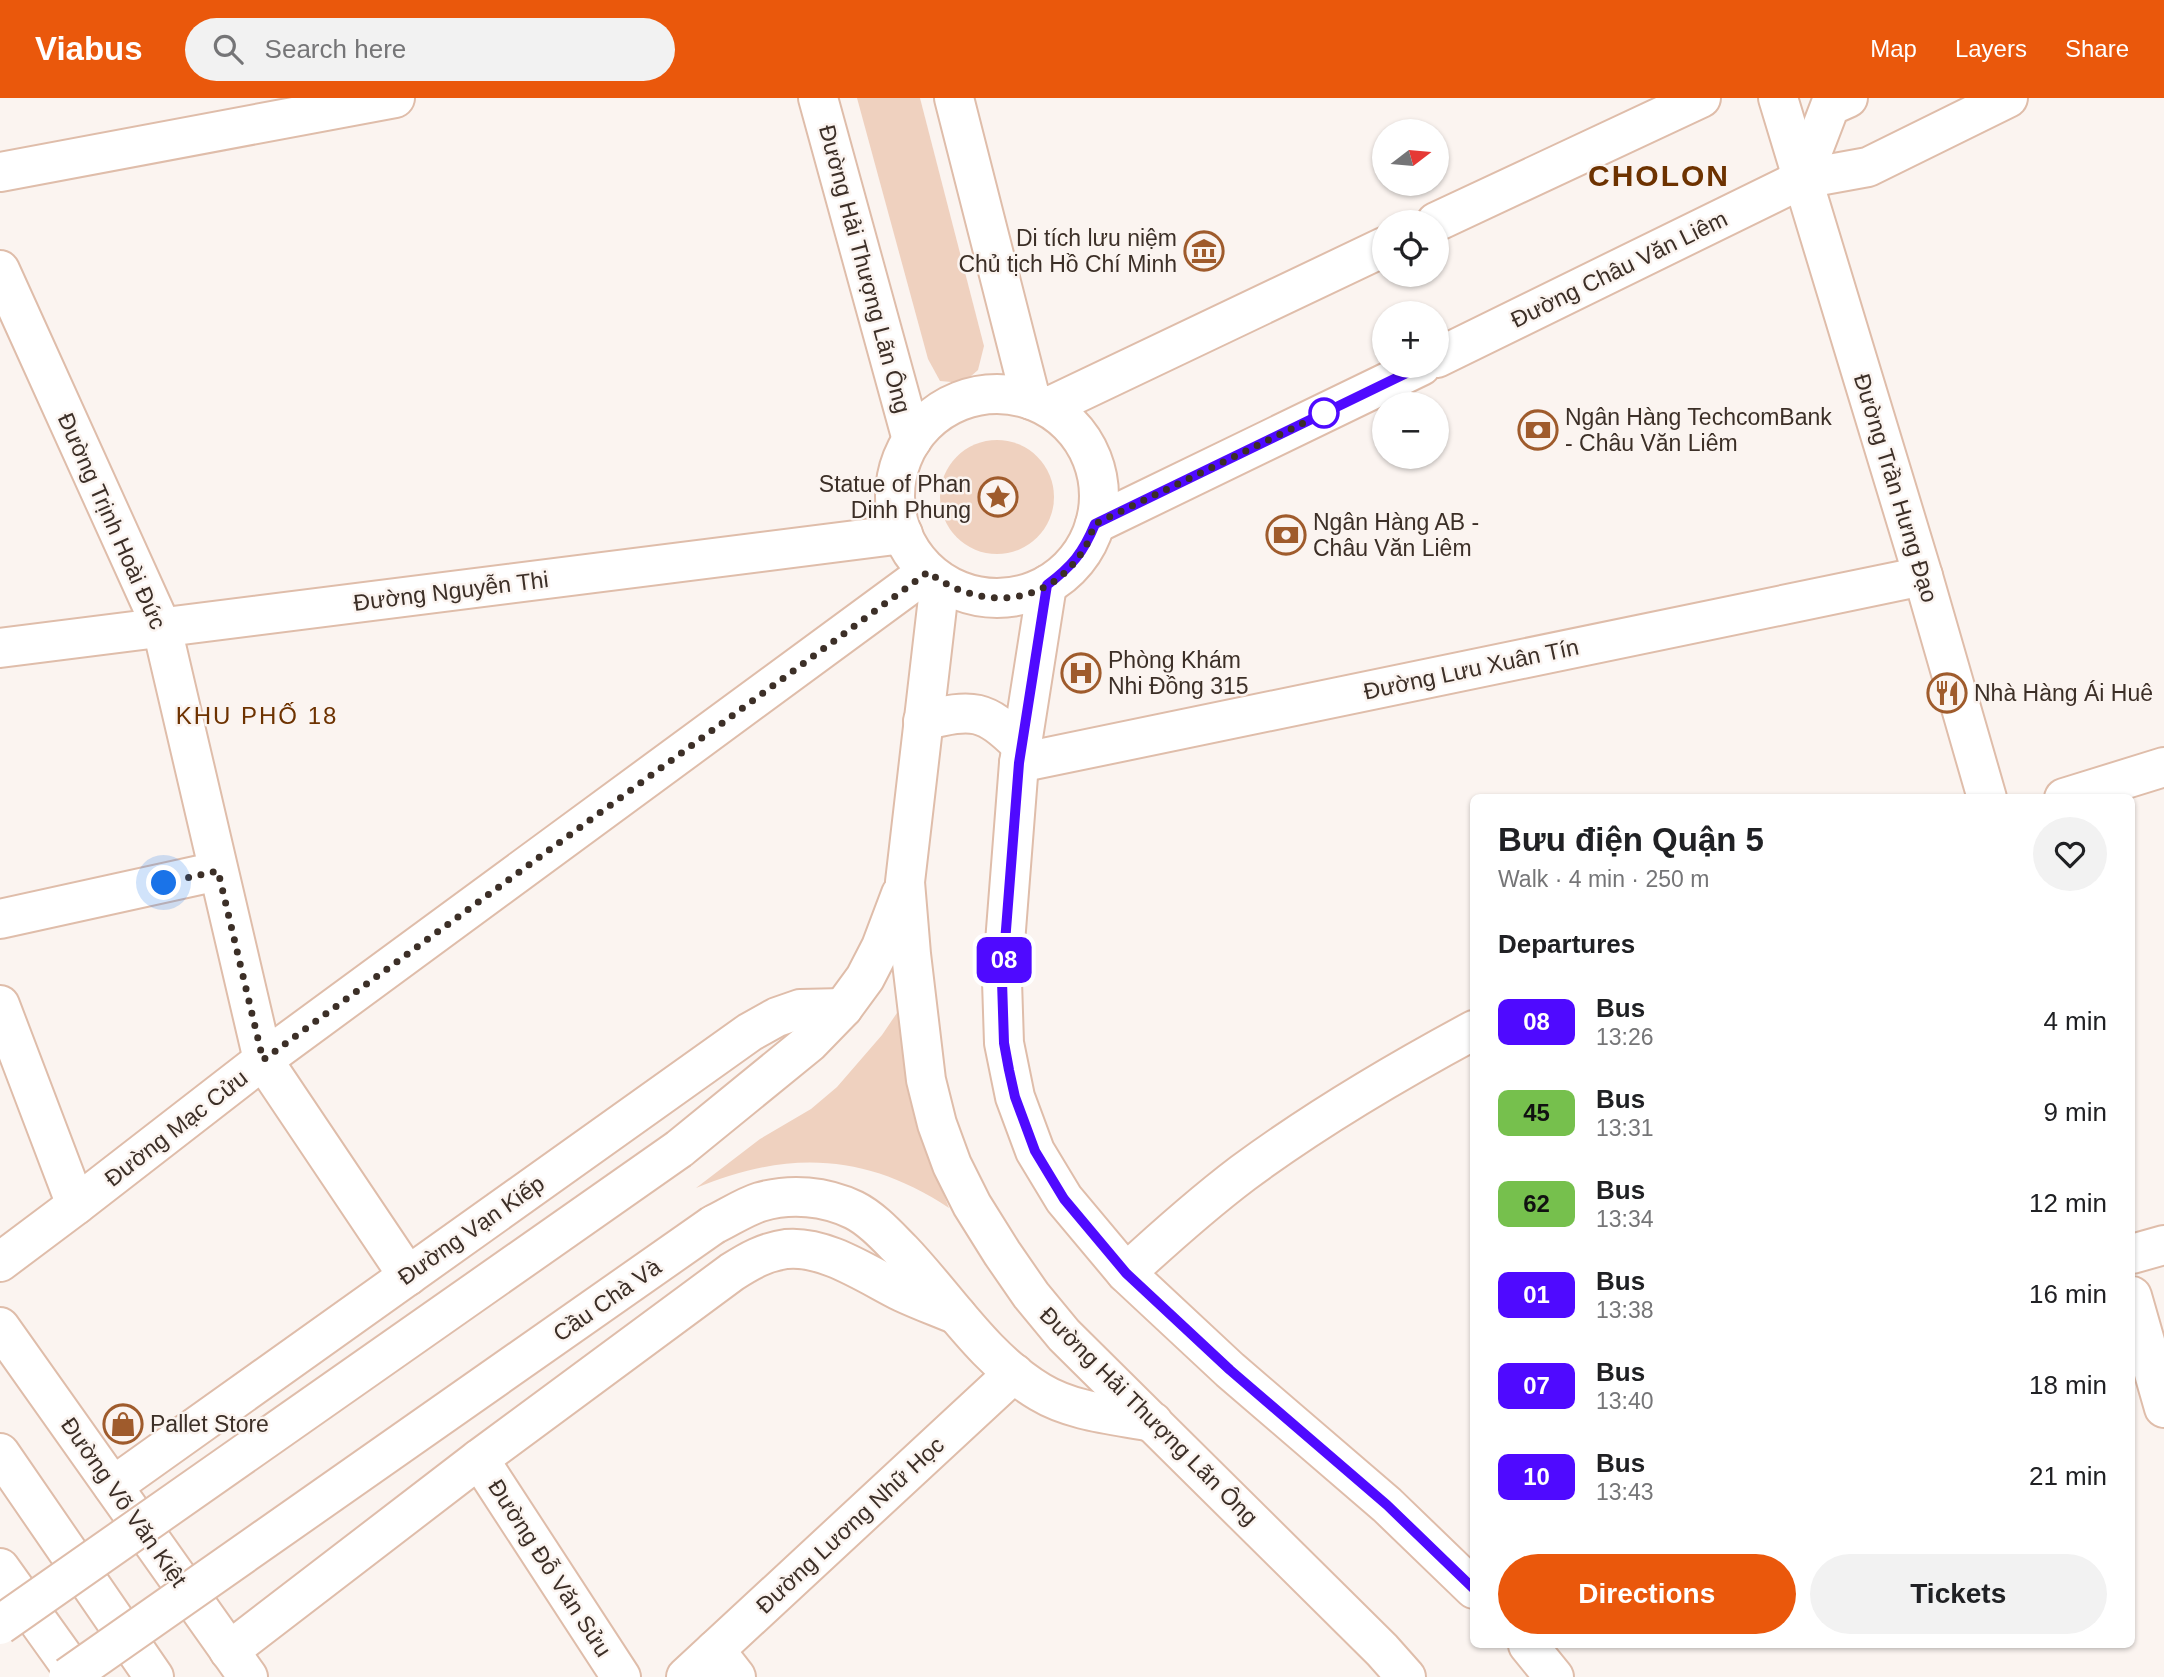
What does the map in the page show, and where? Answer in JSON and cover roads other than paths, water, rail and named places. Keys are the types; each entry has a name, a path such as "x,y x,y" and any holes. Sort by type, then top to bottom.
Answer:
{"main road":[{"path":"0,172 396,98"},
{"name":"Đường Hải Thượng Lãn Ông","path":"818,98 912,440"},
{"path":"954,98 1040,404"},
{"path":"1449,216 1701,98"},
{"name":"Đường Trần Hưng Đạo","path":"1778,98 1923,576 1986,794"},
{"name":"Đường Châu Văn Liêm","path":"1449,352 1802,179 1868,167 2008,98"},
{"path":"1802,179 1832,101"},
{"path":"1040,404 1372,252"},
{"name":"Đường Trịnh Hoài Đức","path":"0,270 162,628 263,1060 408,1276"},
{"path":"1095,524 1396,378"},
{"path":"1006,394 1040,404 1073,429 1092,461 1098,490 1095,524 1085,548 1069,569 1027,595 982,597 960,592 934,576 912,551 902,534 895,508 901,461 912,440 930,419 953,404 979,396 1006,394"},
{"name":"Đường Nguyễn Thi","path":"0,648 902,534"},
{"name":"Đường Hải Thượng Lãn Ông","path":"934,576 923,721 905,882 926,1080 937,1125 952,1165 972,1205 1002,1253 1031,1295 1064,1335 1382,1650 1406,1677"},
{"name":"Đường Mạc Cửu","path":"0,1262 263,1060 934,576"},
{"name":"Đường Lưu Xuân Tín","path":"1020,754 1923,576"},
{"path":"1047,585 1020,754 1002,981 1004,1043 1015,1097 1035,1151 1064,1199 1126,1273 1230,1370 1387,1505 1470,1585"},
{"path":"923,721 951,713 971,712 994,721 1020,754"},
{"path":"2077,794 2164,767"},
{"path":"0,919 218,871"},
{"path":"0,1625 679,1149 809,1043 843,1008 865,978 881,947 905,882"},
{"path":"0,1005 76,1205"},
{"name":"Đường Vạn Kiếp","path":"113,1486 750,1032 777,1017 800,1009 843,1008"},
{"path":"1126,1273 1207,1201 1280,1146 1407,1066 1470,1032"},
{"name":"Cầu Chà Và","path":"68,1677 713,1226 759,1202 789,1196 822,1198 856,1210 885,1233 957,1315 1014,1374 1041,1393 1069,1405 1153,1422"},
{"path":"2135,1253 2164,1245"},
{"path":"239,1664 479,1459 732,1272 760,1255 788,1249 812,1250 833,1257 914,1298 957,1315"},
{"path":"2135,1306 2164,1408"},
{"name":"Đường Võ Văn Kiệt","path":"0,1327 239,1664"},
{"name":"Đường Lương Nhữ Học","path":"686,1677 725,1664 1014,1374"},
{"path":"0,1453 155,1677"},
{"name":"Đường Đỗ Văn Sửu","path":"479,1459 621,1677"},
{"path":"0,1568 78,1677"},
{"path":"1530,1648 1554,1677"}],"place":[{"name":"Di tích lưu niệm Chủ tịch Hồ Chí Minh","path":"1204,251"},
{"name":"Ngân Hàng TechcomBank - Châu Văn Liêm","path":"1538,430"},
{"name":"Statue of Phan Dinh Phung","path":"998,497"},
{"name":"Ngân Hàng AB - Châu Văn Liêm","path":"1286,535"},
{"name":"Phòng Khám Nhi Đồng 315","path":"1081,673"},
{"name":"Nhà Hàng Ái Huê","path":"1947,693"},
{"name":"Pallet Store","path":"123,1424"}],"district":[{"name":"CHOLON","path":"1659,176"},
{"name":"KHU PHỐ 18","path":"257,716"}]}
